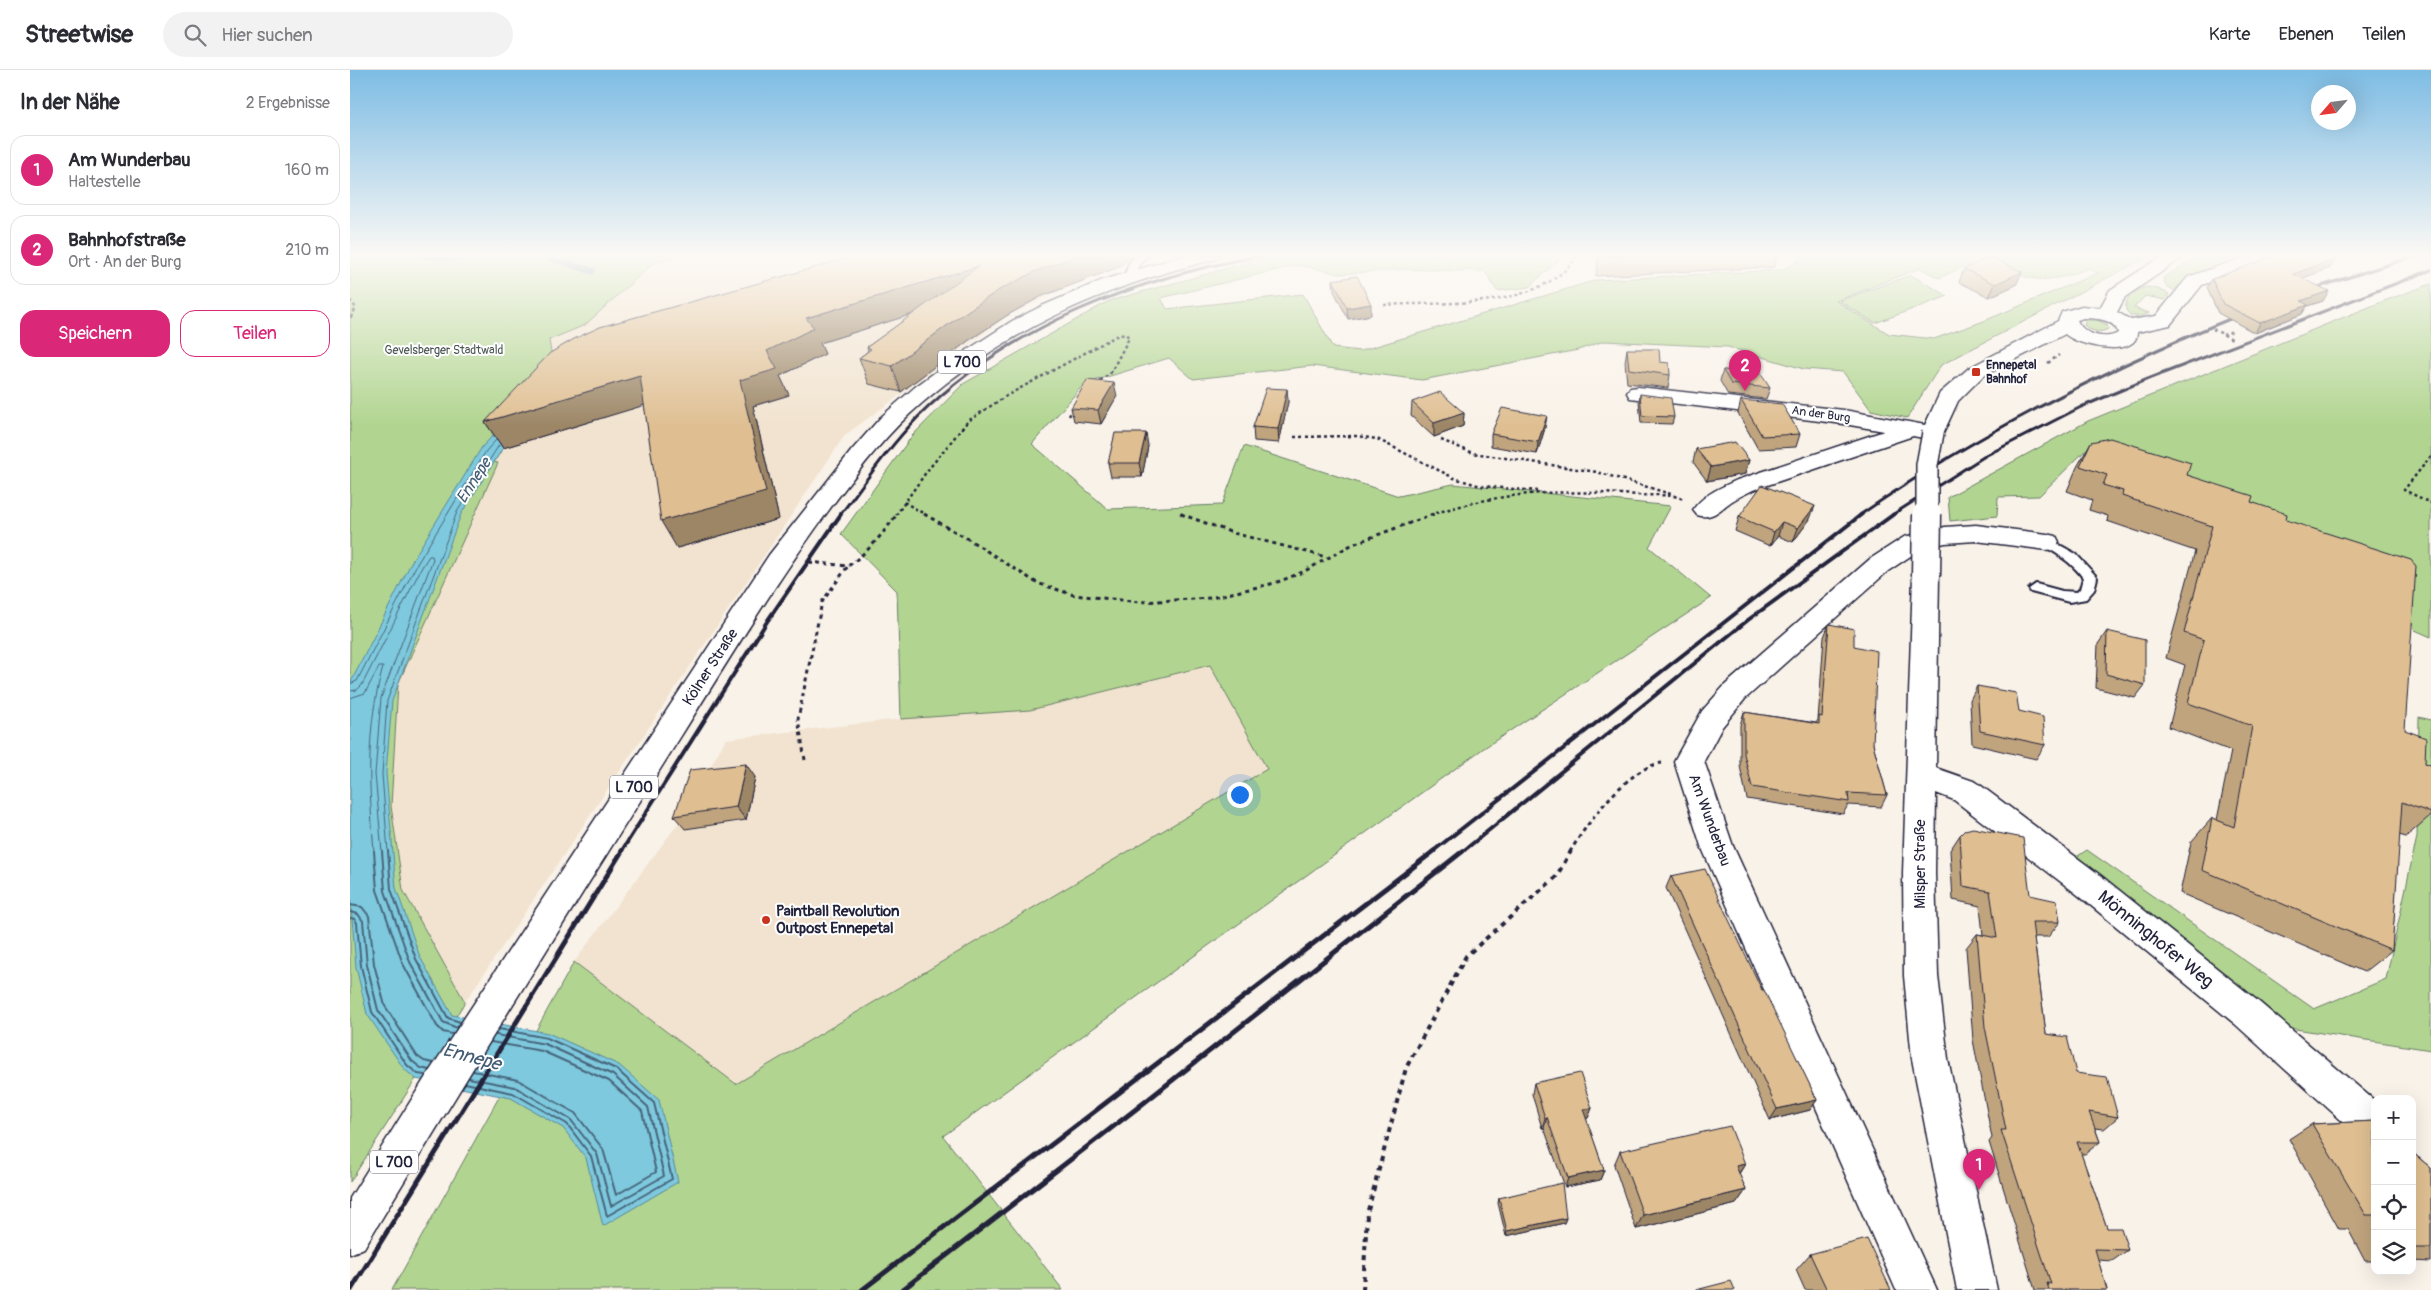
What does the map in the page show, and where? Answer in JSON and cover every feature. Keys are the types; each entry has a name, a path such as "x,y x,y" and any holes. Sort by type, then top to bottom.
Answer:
{"street":[{"name":"Kölner Straße","path":"350,1234 438,1091 778,561 840,479 890,421 918,395 982,348 1018,324 1041,312"},
{"path":"2125,326 2128,335 2118,341 2101,341 2075,330 2069,316 2075,313 2099,313 2125,326 2139,326 2163,321 2168,312"},
{"name":"Milsper Straße","path":"1977,1290 1929,1050 1921,976 1920,922 1927,466 1923,431 1948,398 1976,372 2075,330"},
{"name":"An der Burg","path":"1638,393 1797,411 1923,431"},
{"path":"1705,510 1725,495 1745,485 1923,431"},
{"name":"Am Wunderbau","path":"1917,1290 1879,1210 1716,846 1689,760 1712,719 1735,692 1879,565 1913,543 1945,534 1976,533 2047,542"},
{"name":"Mönninghofer Weg","path":"1922,775 1966,791 2089,885 2247,1013 2371,1122"}],"lane":[{"path":"2036,589 2073,598 2081,597 2086,592 2090,578 2082,565 2068,553 2047,542"}],"path":[{"path":"2213,329 2234,340"},
{"path":"2223,335 2233,331"},
{"path":"805,760 798,719 822,602 848,566 864,555 878,541 904,502 968,421 978,412 1116,336 1126,334 1129,338 1110,374 1092,387"},
{"path":"1069,416 1078,400"},
{"path":"1294,437 1356,436 1377,440 1454,478 1481,486 1548,492 1679,497"},
{"path":"1441,440 1451,447 1477,454 1599,472 1679,497 1705,510"},
{"path":"2431,456 2404,490 2431,504"},
{"path":"904,502 990,552 1018,574 1045,586 1082,597 1124,602 1179,601 1228,594 1282,580 1304,571 1326,557 1353,544 1456,507 1502,496 1548,492"},
{"path":"1180,513 1205,525 1287,545 1326,557"},
{"path":"778,561 848,566"},
{"path":"1363,1290 1367,1214 1406,1068 1466,956 1556,877 1583,829 1613,793 1653,764 1689,760"}],"shaded area":[{"path":"531,312 1016,312 845,435 465,1002 403,890 386,773 392,701 461,514"},
{"name":"Paintball Revolution Outpost Ennepetal","path":"1210,665 1268,769 736,1084 574,962 677,825 726,739 901,719 1030,710"}],"green space":[{"name":"Gevelsberger Stadtwald","path":"350,312 599,312 585,325 549,340 554,369 494,462 498,463 398,684 391,806 403,890 465,1002 350,1182"},
{"path":"1090,312 1313,312 1333,348 1360,351 1490,312 1854,312 1889,334 1934,339 2006,312 2042,312 1941,365 1907,418 1871,410 1843,372 1804,369 1728,347 1604,341 1578,350 1422,380 1312,366 1193,379 1169,358 1084,384 1032,444 1108,509 1222,505 1244,446 1399,496 1453,484 1671,506 1649,547 1711,598 1484,748 943,1136 1063,1290 392,1290 574,962 736,1084 1267,769 1210,665 1030,710 901,719 897,591 841,534 912,436 963,384"},
{"path":"1857,312 1905,312 1875,323"},
{"path":"2128,312 2149,313 2142,316 2131,316"},
{"path":"2357,312 2431,312 2431,637 2415,630 2398,587 2091,445 2039,496 1998,497 1997,516 1950,521 1948,497 2088,421"},
{"path":"2086,320 2097,320 2107,325 2108,329 2098,332 2089,329 2084,325"},
{"path":"2419,717 2431,720 2431,1050 2276,1026 2064,865 2087,850 2314,1009 2386,979 2417,837"}],"water":[{"name":"Ennepe","path":"502,426 503,448 461,514 392,701 386,773 396,888 420,957 452,1015 548,1033 619,1065 659,1100 678,1182 603,1226 586,1158 563,1128 511,1098 416,1079 404,1069 367,1014 356,967 350,894 350,684 412,561 482,447"}],"building":[{"path":"654,312 826,312 806,318 814,328 767,351 777,369 740,380 766,492 661,521 640,376 485,422 550,353 600,327"},
{"path":"915,312 966,312 892,366 859,358 871,349 867,347"},
{"path":"2238,312 2290,312 2260,323"},
{"path":"1627,349 1659,349 1660,362 1669,363 1670,375 1629,369"},
{"path":"1736,366 1757,368 1770,388 1731,384 1723,370 1736,371"},
{"path":"1087,380 1114,383 1098,410 1071,408"},
{"path":"1266,388 1287,389 1278,429 1253,427"},
{"path":"1440,392 1464,413 1434,423 1412,402"},
{"path":"1640,394 1671,398 1674,417 1642,416"},
{"path":"1741,400 1782,404 1800,434 1762,436"},
{"path":"1502,408 1547,416 1538,442 1491,434"},
{"path":"1115,433 1146,433 1139,463 1108,463"},
{"path":"2110,438 2191,463 2187,475 2253,496 2251,502 2287,514 2286,520 2411,560 2416,566 2405,730 2426,738 2425,763 2431,765 2431,813 2402,802 2392,950 2202,870 2212,818 2234,827 2252,726 2188,703 2204,640 2184,633 2212,526 2122,496 2123,491 2103,485 2107,475 2080,466 2091,442"},
{"path":"1735,442 1749,460 1711,467 1696,449"},
{"path":"1762,485 1815,506 1798,528 1782,522 1774,532 1739,517"},
{"path":"1829,624 1854,629 1854,646 1877,651 1873,744 1887,795 1848,793 1849,802 1752,787 1744,754 1744,712 1819,724 1819,716 1822,717"},
{"path":"2107,631 2145,640 2145,685 2106,674"},
{"path":"1977,686 2016,693 2019,711 2043,717 2045,745 1980,731"},
{"path":"746,764 736,807 674,816 690,770"},
{"path":"1973,828 2023,838 2030,895 2057,901 2060,922 2032,922 2046,1034 2067,1037 2076,1073 2107,1077 2118,1117 2089,1112 2100,1142 2077,1142 2107,1228 2121,1228 2128,1250 2095,1249 2107,1290 2049,1290 2047,1283 2051,1284 2001,1130 2006,1130 1985,1027 1977,934 1997,938 1990,891 1963,886 1960,835 1965,830"},
{"path":"1705,869 1817,1100 1777,1109 1671,876"},
{"path":"1580,1073 1592,1108 1583,1109 1604,1170 1568,1178 1534,1083"},
{"path":"2371,1121 2371,1215 2366,1215 2312,1124"},
{"path":"1730,1126 1745,1164 1736,1166 1746,1190 1643,1215 1620,1151"},
{"path":"2416,1155 2431,1168 2431,1248 2416,1248"},
{"path":"1562,1183 1566,1218 1507,1231 1499,1198"},
{"path":"1867,1239 1891,1290 1827,1290 1810,1254"},
{"path":"1731,1281 1735,1290 1696,1290"}],"railway":[{"path":"840,515 907,428 954,385 993,356 1035,331 1075,312"},
{"path":"1892,515 1985,456 2081,407 2322,312"},
{"path":"1860,515 1951,456 2045,404 2094,379 2242,314"},
{"path":"621,852 768,620 841,514"},
{"path":"1432,852 1862,514"},
{"path":"1462,852 1748,620 1894,514"},
{"path":"351,1290 622,851"},
{"path":"862,1290 1434,851"},
{"path":"902,1290 1136,1109 1463,851"}],"place":[{"name":"Ennepetal Bahnhof","path":"1976,372"},
{"name":"Bahnhofstraße","path":"1745,391"},
{"name":"Paintball Revolution Outpost Ennepetal","path":"766,920"},
{"name":"Am Wunderbau","path":"1979,1190"}]}
